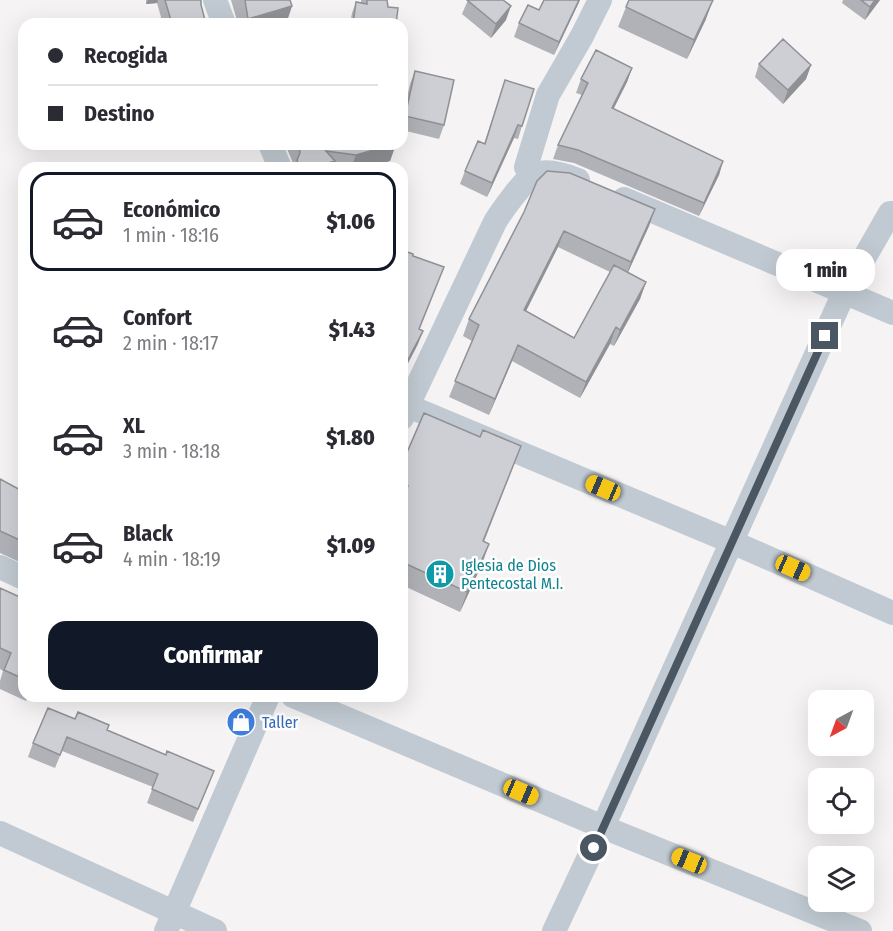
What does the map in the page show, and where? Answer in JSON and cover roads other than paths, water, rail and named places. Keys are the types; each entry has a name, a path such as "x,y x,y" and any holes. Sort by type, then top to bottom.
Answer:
{"street":[{"path":"215,0 222,18"},
{"path":"533,174 526,167 548,95 578,45 600,0"},
{"path":"408,402 495,222 533,174 547,172 568,176 893,313"},
{"path":"554,931 845,293 876,235 890,213 893,213"},
{"path":"408,412 732,542 893,613"},
{"path":"0,567 18,575"},
{"path":"170,922 265,702"},
{"path":"307,702 603,827 860,931"},
{"path":"0,833 170,922 215,931"}],"place":[{"name":"Iglesia de Dios Pentecostal M.I.","path":"440,574"},
{"name":"Taller","path":"241,722"}]}
